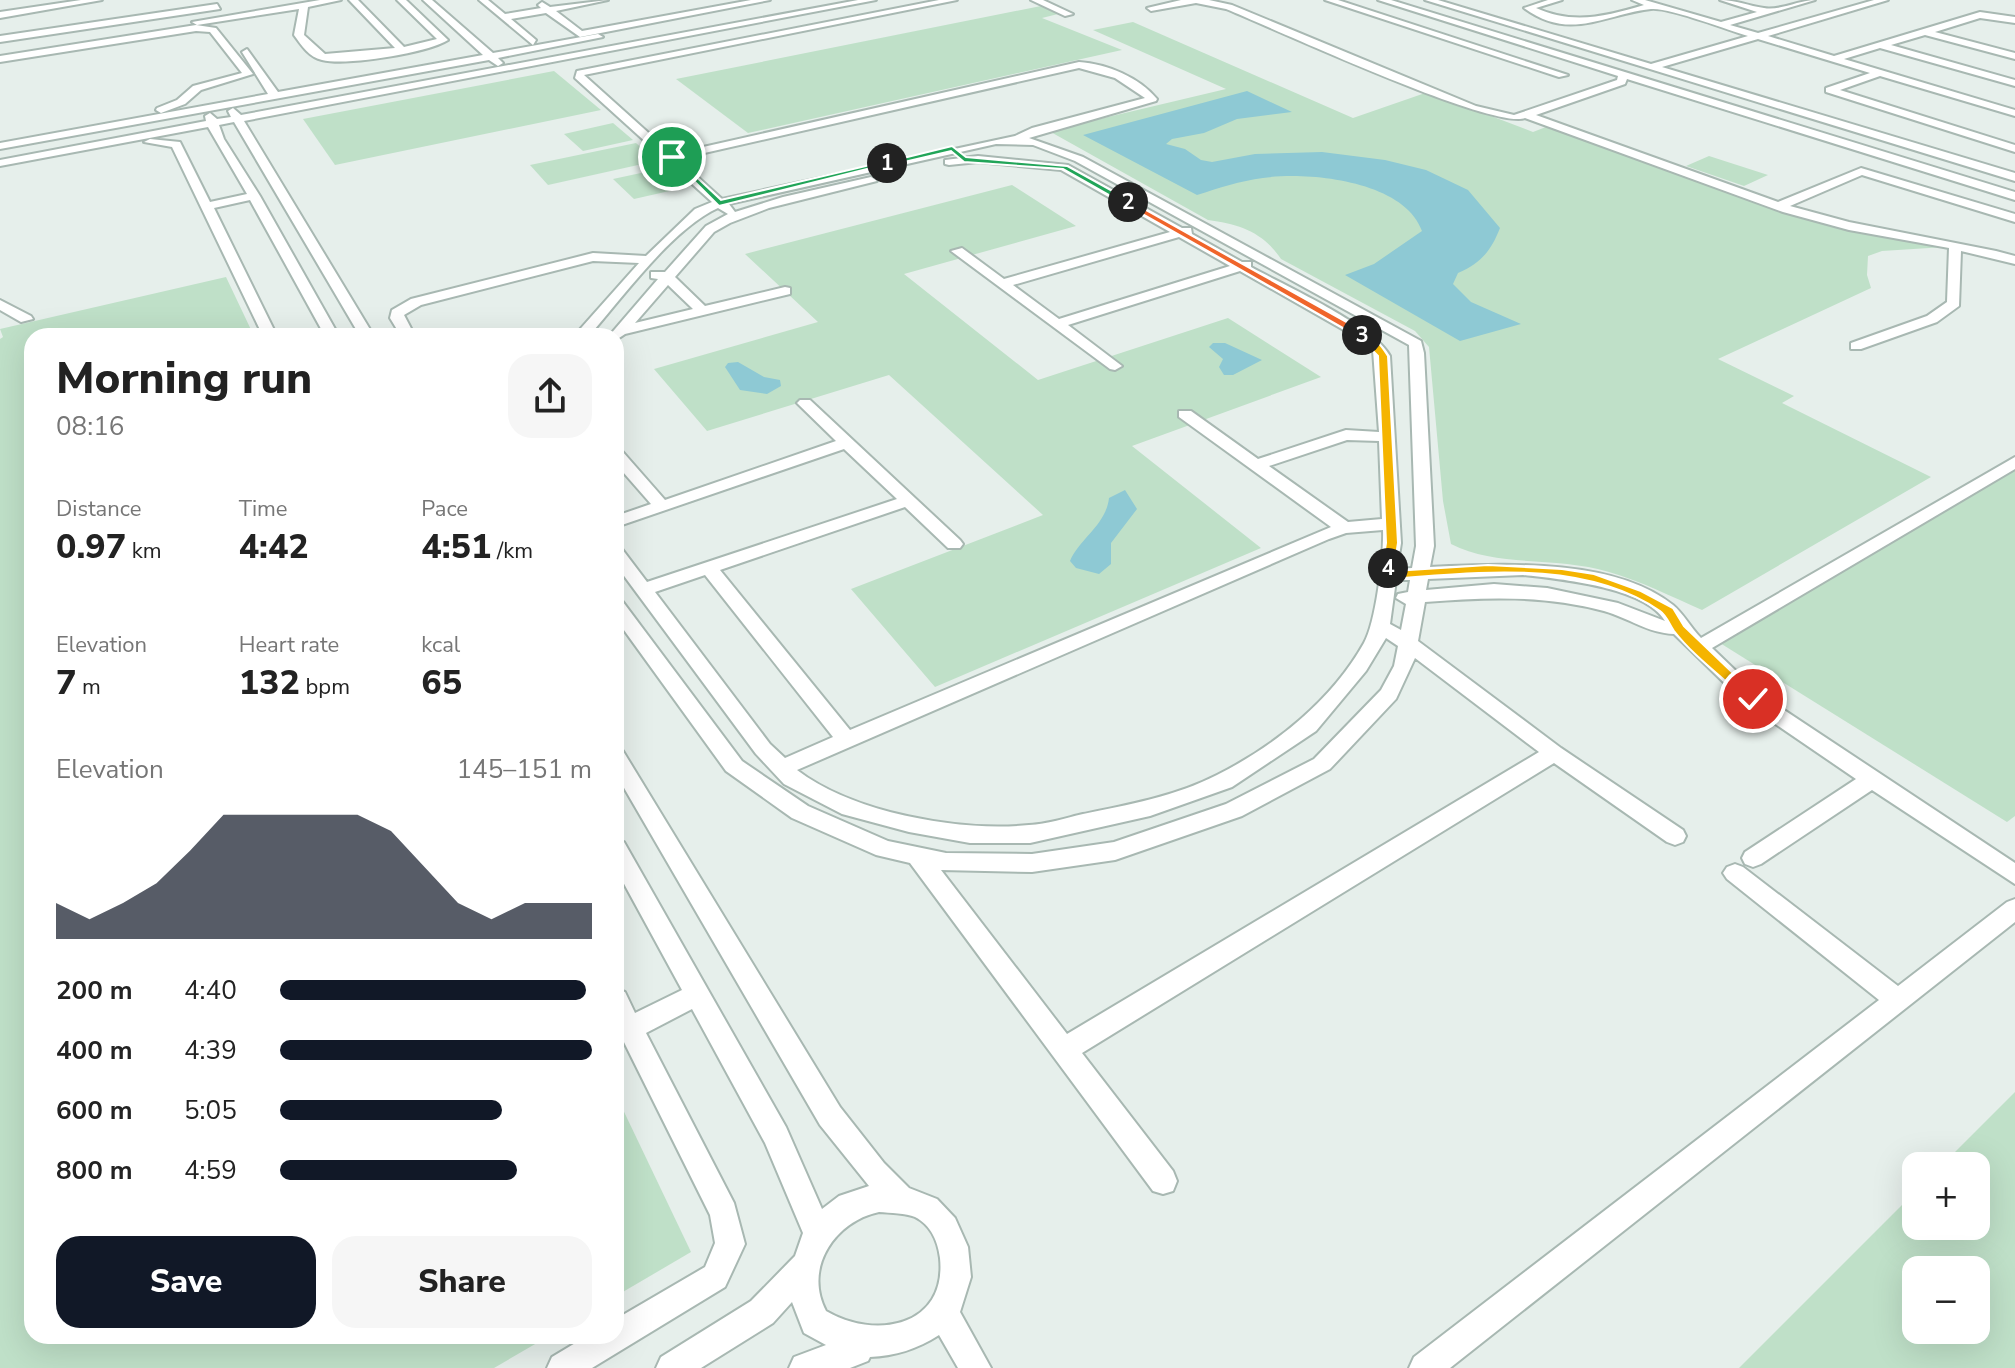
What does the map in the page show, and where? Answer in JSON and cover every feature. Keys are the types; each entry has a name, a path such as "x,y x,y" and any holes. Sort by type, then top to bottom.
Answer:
{"street":[{"path":"0,15 98,0"},
{"path":"180,0 188,11"},
{"path":"0,56 337,0"},
{"path":"353,0 401,49"},
{"path":"304,5 299,35 312,51 323,57 340,58 401,49 444,38 401,0"},
{"path":"427,0 492,57"},
{"path":"483,0 533,42"},
{"path":"536,0 580,34"},
{"path":"505,17 602,0"},
{"path":"0,143 839,0"},
{"path":"0,154 212,119 238,120 274,115 300,107 872,0"},
{"path":"735,216 579,76 581,73 953,0"},
{"path":"1035,0 1068,14"},
{"path":"1151,8 1196,0 1229,7 1507,118 1527,115 1621,82 1623,76"},
{"path":"1329,0 1563,75"},
{"path":"1382,0 2015,196"},
{"path":"1406,0 2015,177"},
{"path":"1558,0 1528,8 1569,22 1587,24 1654,5"},
{"path":"1636,0 2015,113"},
{"path":"1724,0 1767,12"},
{"path":"1721,25 1811,0"},
{"path":"1487,112 1599,77 1623,76 1884,0"},
{"path":"1436,1 2015,185"},
{"path":"492,57 533,42 768,3"},
{"path":"238,120 492,57 768,3"},
{"path":"0,39 232,4"},
{"path":"1833,59 1980,15 2015,20"},
{"path":"224,18 232,30"},
{"path":"0,56 202,28 213,30 222,37 248,74 197,88 178,104 148,114 0,143"},
{"path":"1925,31 2015,56"},
{"path":"240,43 273,93"},
{"path":"1880,45 2015,83"},
{"path":"1999,52 2015,46"},
{"path":"588,328 683,225 699,212 719,203 952,149 1017,139 1036,130 1152,99 1140,89 1092,66 1079,65 672,157"},
{"path":"1879,73 1830,90 2015,149"},
{"path":"1527,115 1779,206 1852,227 2015,260"},
{"path":"0,163 160,133 212,119"},
{"path":"212,119 218,139 254,196 328,328"},
{"path":"238,120 362,328"},
{"path":"160,133 218,139"},
{"path":"624,617 734,766 800,812 884,849 946,862 1032,863 1115,851 1234,810 1322,764 1389,694 1404,666 1425,546 1416,344 1079,159 1035,142 1017,139"},
{"path":"0,170 168,141 176,144 266,328"},
{"path":"952,149 964,159"},
{"path":"623,328 710,229 735,216 964,159 1064,167 1361,334 1379,348 1383,356 1392,543 1380,627 1375,641 1359,666 1309,726 1224,781 1150,808 1030,834 970,834 909,824 850,808 792,778 763,749 624,564"},
{"path":"1064,167 1079,159"},
{"path":"1779,206 1857,171 1923,188 1932,195 1974,209 1988,209 2015,218"},
{"path":"208,206 254,196"},
{"path":"1002,284 1203,226"},
{"path":"1856,346 1932,319 1954,303 1955,246"},
{"path":"957,251 1115,366"},
{"path":"403,328 397,313 416,302 593,257 650,260"},
{"path":"1059,323 1262,260"},
{"path":"639,272 668,277 702,311"},
{"path":"624,332 785,291"},
{"path":"0,304 26,319"},
{"path":"805,403 954,544"},
{"path":"1185,414 1344,528"},
{"path":"1256,465 1346,435 1387,437"},
{"path":"624,519 846,443"},
{"path":"1698,648 2015,462"},
{"path":"624,476 661,506"},
{"path":"643,590 907,501"},
{"path":"781,768 845,738 1344,528 1390,524"},
{"path":"709,568 845,738"},
{"path":"1387,575 1523,569 1590,577 1637,593 1668,610 1679,628 1698,648 1753,699 2015,875"},
{"path":"1383,600 1494,590 1534,592 1611,607 1656,627 1679,628"},
{"path":"1380,627 1408,643 1554,753 1675,836"},
{"path":"1064,1050 1554,753"},
{"path":"624,769 830,1116 874,1172 903,1202"},
{"path":"1872,779 1744,866 1896,999"},
{"path":"917,856 1163,1181"},
{"path":"624,862 776,1136 813,1248 803,1282 812,1319 833,1342 896,1360 904,1350 939,1325 952,1303 959,1268 949,1233 937,1218 920,1205 879,1198 849,1206 813,1248 762,1312 672,1368"},
{"path":"1425,1368 2015,909"},
{"path":"630,1028 697,994"},
{"path":"624,1016 724,1213 730,1244 715,1277 624,1331"},
{"path":"945,1315 975,1368"},
{"path":"563,1368 603,1344"},
{"path":"805,1368 857,1350"}],"green space":[{"path":"1041,6 1058,14 1042,18 1122,50 748,133 676,79"},
{"path":"1133,22 1353,118 1428,92 1533,132 1551,125 1815,221 1945,247 1882,251 1868,256 1867,275 1871,288 1718,359 1794,396 1782,403 1931,477 1702,610 1609,572 1569,564 1488,556 1451,544 1443,501 1429,347 1415,331 1281,259 1266,242 1249,231 1208,220 1049,131 1226,89 1093,30"},
{"path":"554,71 601,110 335,165 303,119"},
{"path":"613,123 633,140 583,151 564,134"},
{"path":"636,143 656,161 548,185 530,165"},
{"path":"1709,156 1768,175 1744,186 1686,166"},
{"path":"664,168 687,187 634,199 613,179"},
{"path":"1012,185 1076,226 904,274 1038,380 1228,318 1321,377 1132,446 1261,548 935,687 851,589 1043,515 889,375 707,431 654,369 818,322 745,254"},
{"path":"226,277 250,328 24,328 24,1344 535,1344 494,1368 0,1368 0,339 3,337 0,329"},
{"path":"2015,463 2015,816 2007,822 1720,643"},
{"path":"2015,1092 2015,1368 1739,1368 1902,1205 1902,1240 1990,1240 1990,1152 1955,1152"},
{"path":"624,1112 691,1252 624,1291"}],"water":[{"path":"1247,91 1292,112 1237,119 1204,133 1172,139 1166,144 1212,162 1255,154 1322,152 1385,160 1426,170 1468,190 1500,228 1484,255 1458,273 1453,284 1471,302 1521,324 1460,341 1345,275 1374,264 1422,231 1412,214 1376,190 1329,179 1282,176 1246,181 1197,195 1083,135"},
{"path":"1213,343 1225,343 1262,360 1233,375 1224,375 1219,367 1223,359 1209,347"},
{"path":"738,362 764,377 780,380 781,386 767,394 740,390 725,367 728,363"},
{"path":"1125,490 1137,509 1111,543 1111,564 1099,574 1076,568 1070,561 1074,553 1098,524 1109,498"}],"route":[{"path":"672,157 719,203 952,149 964,159 1041,163 1081,174 1209,250 1361,334 1379,348 1383,356 1392,543 1387,575 1523,569 1590,577 1637,593 1668,610 1679,628 1753,699"}]}
